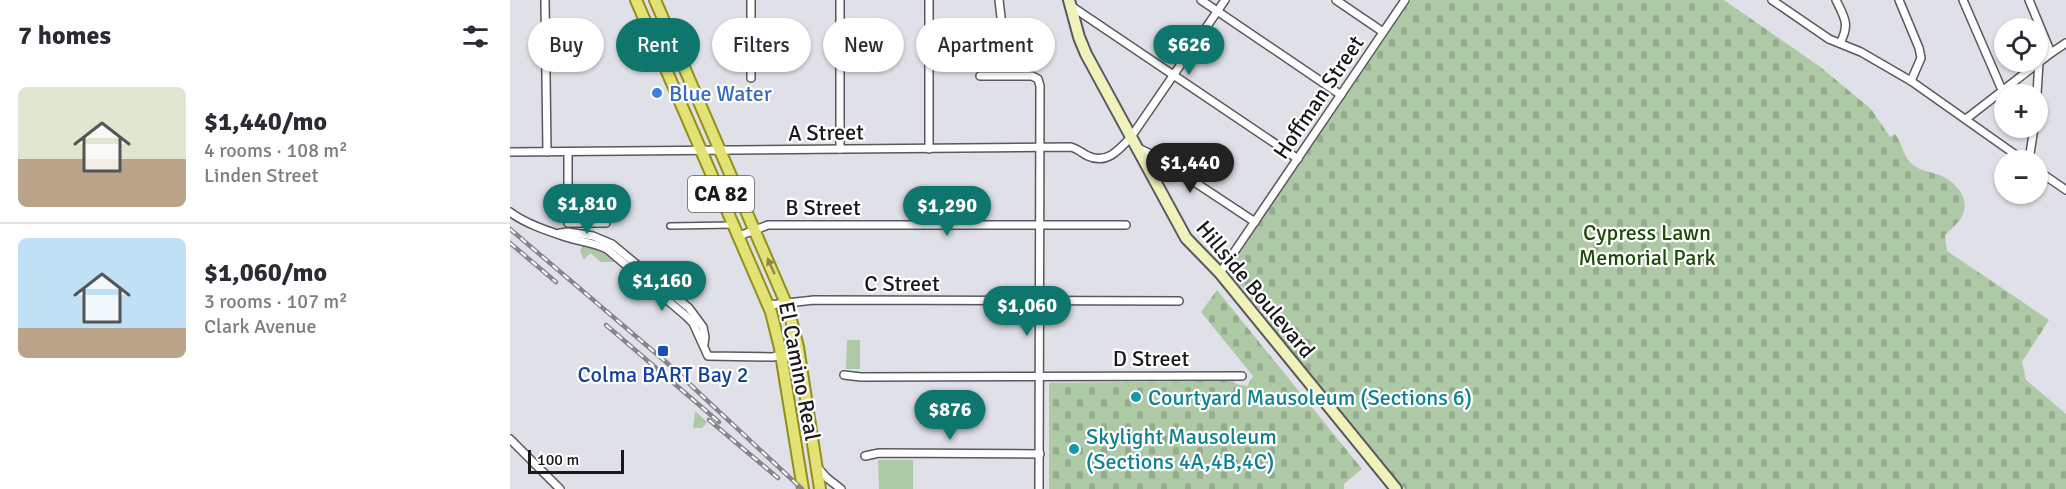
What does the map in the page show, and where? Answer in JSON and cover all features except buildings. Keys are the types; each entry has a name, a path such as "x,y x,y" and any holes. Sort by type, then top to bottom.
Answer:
{"main road":[{"name":"El Camino Real","path":"636,0 769,304 782,356 802,489"},
{"name":"El Camino Real","path":"655,0 786,302 799,352 820,489"},
{"name":"Hillside Boulevard","path":"1070,3 1086,54 1186,238 1220,273 1395,489"}],"street":[{"path":"545,0 547,152"},
{"path":"751,0 751,78"},
{"path":"840,0 840,149"},
{"path":"929,0 929,148"},
{"path":"999,0 1001,18"},
{"path":"1201,0 1341,94"},
{"path":"1225,0 1174,75 1134,142 1255,222"},
{"path":"1336,0 1383,32"},
{"name":"Hoffman Street","path":"1220,273 1405,0"},
{"path":"1772,0 1822,35 1861,52 1911,81 2009,150"},
{"path":"1836,0 1846,25 1845,34 1840,43"},
{"path":"1899,0 1921,58 1911,81"},
{"path":"1963,0 1999,84"},
{"path":"2030,0 2051,53"},
{"path":"1070,3 1298,159"},
{"path":"2048,55 2066,43"},
{"path":"2010,84 2026,72"},
{"path":"980,76 1032,76 1038,79 1040,86 1039,489"},
{"path":"1966,119 1994,96"},
{"name":"A Street","path":"510,152 1071,147 1091,158 1104,158 1134,142"},
{"path":"568,152 568,223 606,223"},
{"path":"2048,178 2066,190"},
{"path":"510,212 531,224 559,233 593,236 612,244 689,308 703,327 704,344 708,356 782,356 799,352"},
{"name":"B Street","path":"737,231 755,230 768,225 1126,225"},
{"path":"670,226 737,231"},
{"name":"C Street","path":"769,304 786,302 1179,301"},
{"name":"D Street","path":"844,375 1242,376"},
{"path":"510,439 560,489"},
{"path":"865,456 879,453 1040,454"},
{"path":"816,466 841,489"}],"green space":[{"name":"Cypress Lawn Memorial Park","path":"1411,0 1724,0 1819,66 1871,109 1890,137 1895,134 1913,165 1945,177 1959,190 1965,208 1959,220 1945,235 1947,251 2049,320 2022,362 2026,380 2066,414 2066,489 1405,489 1362,439 1228,270"},
{"path":"586,244 607,251 616,259 614,262 601,262 590,253 584,260 580,251"},
{"path":"1217,290 1362,469 1344,484 1344,489 1049,489 1049,383 1233,381 1236,384 1247,386 1253,376 1201,312"},
{"path":"847,340 860,340 860,369 846,369"},
{"path":"695,411 707,422 702,428 693,428"},
{"path":"878,460 913,460 913,489 879,489"}],"railway":[{"path":"510,229 666,362 802,489"},
{"path":"510,243 556,282"},
{"path":"606,325 719,422"},
{"path":"709,420 778,478"}],"place":[{"name":"Blue Water","path":"657,93"},
{"name":"Colma BART Bay 2","path":"663,351"},
{"name":"Courtyard Mausoleum (Sections 6)","path":"1136,397"},
{"name":"Skylight Mausoleum (Sections 4A,4B,4C)","path":"1074,449"}]}
